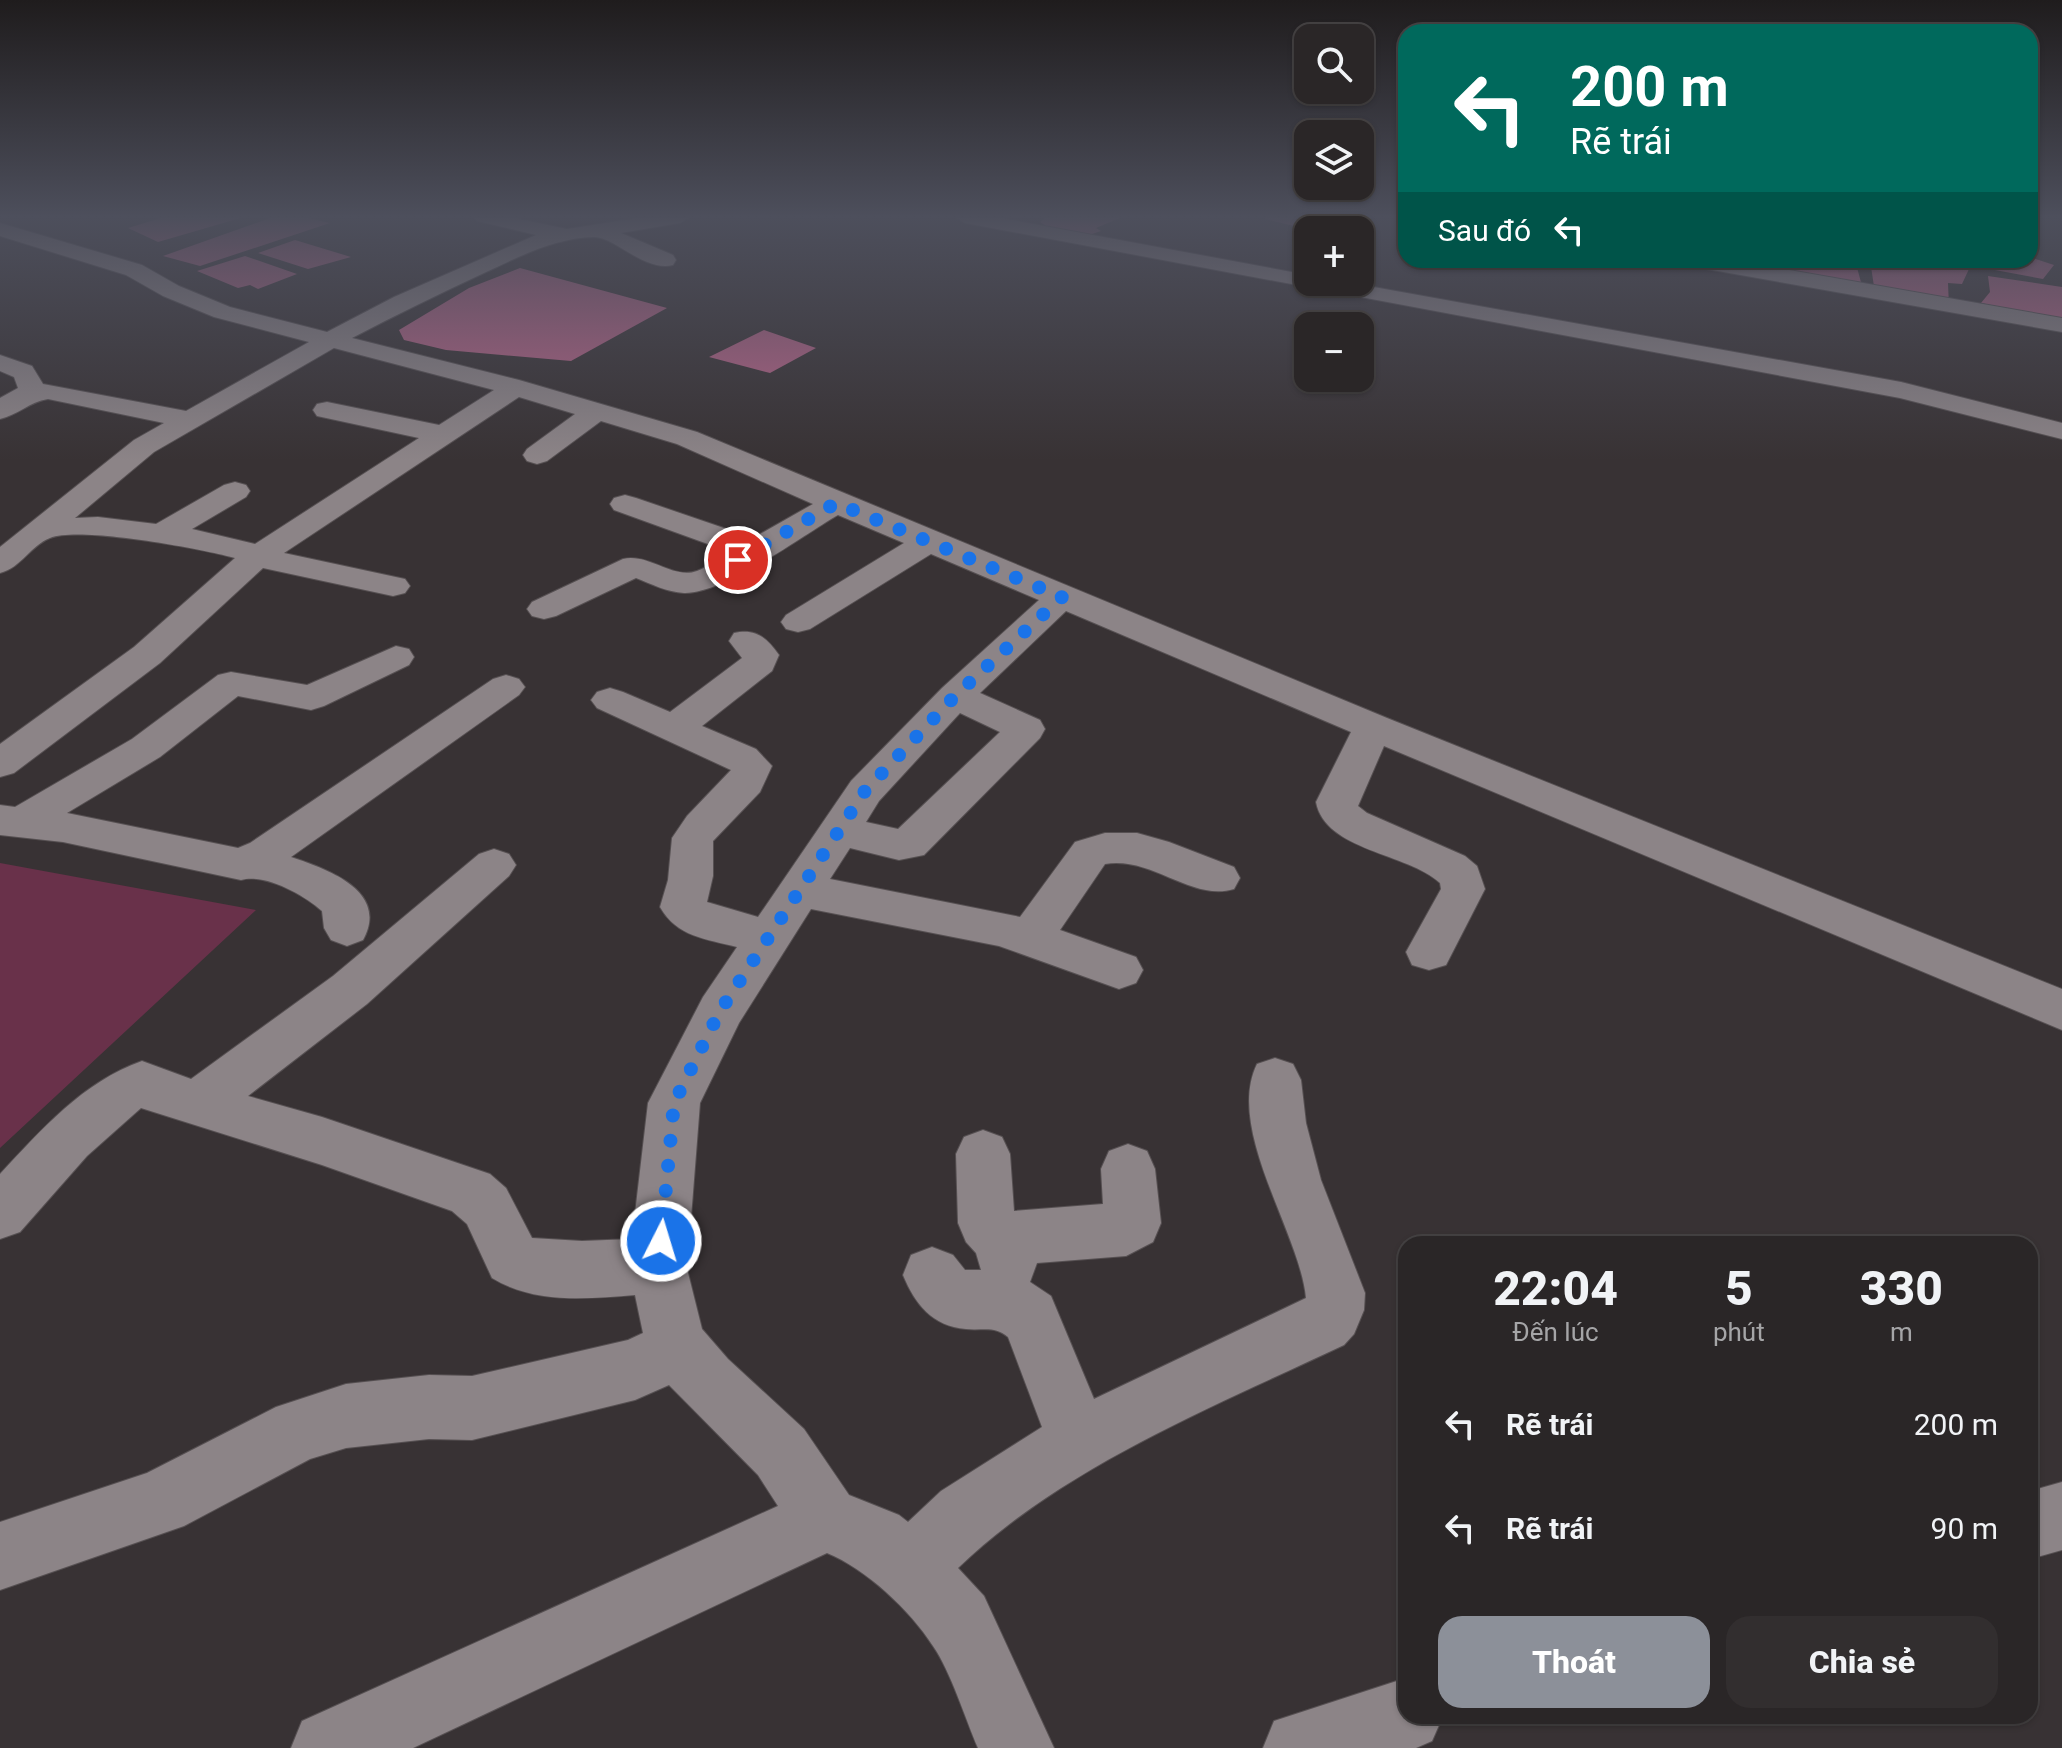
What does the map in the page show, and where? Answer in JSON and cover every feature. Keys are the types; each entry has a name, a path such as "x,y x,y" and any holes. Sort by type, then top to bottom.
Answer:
{"street":[{"path":"189,299 222,312 515,388 687,438 928,542 2062,1010"},
{"path":"0,563 144,446 330,340 410,299"},
{"path":"1399,299 1901,390 2062,431"},
{"path":"1913,299 2062,325"},
{"path":"0,363 25,371 29,375 32,392"},
{"path":"0,764 147,655 258,556 515,388"},
{"path":"0,411 22,395 48,391 190,420"},
{"path":"327,410 441,434"},
{"path":"537,455 597,411"},
{"path":"162,534 235,491"},
{"path":"544,609 628,567 639,566 658,578 697,582 836,503"},
{"path":"625,504 756,550"},
{"path":"0,532 98,526 162,534 209,541 258,556 393,586"},
{"path":"798,622 928,542"},
{"path":"1016,1748 959,1621 910,1567 875,1539 826,1519 781,1452 706,1381 679,1347 659,1265 674,1103 720,1011 865,791 955,696 1062,597"},
{"path":"673,729 759,663 761,655 747,641"},
{"path":"11,821 146,748 231,683 311,698 396,657"},
{"path":"11,821 63,827 241,864 253,861 506,687"},
{"path":"838,830 899,845 909,844 1026,729 955,696"},
{"path":"610,700 742,758 752,766 752,774 744,785 711,814 692,837 691,880 683,907 696,919 767,937"},
{"path":"1373,727 1337,802 1339,812 1352,823 1450,867 1461,877 1463,889 1429,952"},
{"path":"1031,937 1090,853 1102,847 1123,845 1218,878"},
{"path":"253,861 307,877 327,887 344,904 347,928"},
{"path":"199,1103 350,990 494,865"},
{"path":"797,890 1031,937 1119,970"},
{"path":"910,1567 965,1515 1079,1441 1323,1324 1333,1314 1336,1303 1323,1255 1298,1194 1277,1120 1275,1080"},
{"path":"0,1213 95,1115 132,1085 142,1083 160,1093 199,1103 261,1126 322,1141 470,1192 484,1199 512,1258 523,1265 577,1270 659,1265"},
{"path":"983,1154 986,1223 1001,1239 1019,1306"},
{"path":"1001,1239 1126,1229 1133,1223 1128,1169"},
{"path":"932,1275 946,1294 957,1298 1003,1299 1019,1306 1030,1317 1079,1441"},
{"path":"0,1556 160,1502 299,1430 360,1415 429,1407 472,1408 569,1382 635,1369 679,1347"},
{"path":"2038,1523 2062,1516"},
{"path":"329,1748 826,1519"},
{"path":"1301,1748 1398,1718"}],"shaded area":[{"path":"451,299 632,299 667,308 571,361 446,350 404,340 399,330"},
{"path":"1904,299 1949,299 1949,307"},
{"path":"1985,299 2062,299 2062,320 1981,303"},
{"path":"764,330 816,348 770,373 709,357"},
{"path":"0,863 256,910 0,1148"}],"route":[{"path":"661,1241 674,1103 720,1011 865,791 955,696 1062,597 836,503 738,560"}]}
